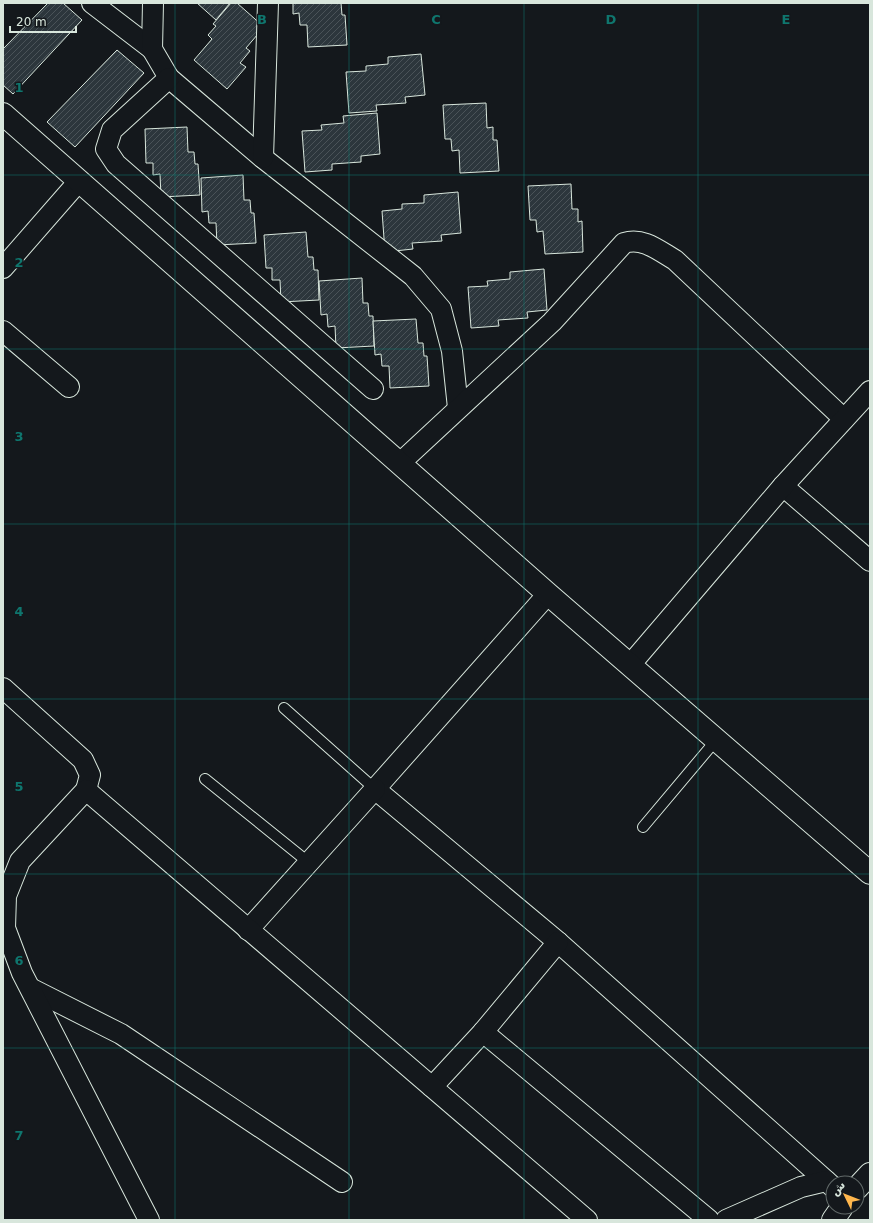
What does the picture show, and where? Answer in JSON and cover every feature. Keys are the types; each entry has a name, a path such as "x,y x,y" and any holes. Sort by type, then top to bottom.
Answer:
{"main road":[{"path":"3,114 548,594 870,873"}],"street":[{"path":"92,3 152,49 169,78 263,158 413,276 441,309 452,351 458,408"},
{"path":"152,49 153,3"},
{"path":"263,158 268,3"},
{"path":"169,78 112,130 106,149 116,164 373,389"},
{"path":"3,268 79,181"},
{"path":"400,463 552,322 624,243 633,240 648,244 675,260 844,419"},
{"path":"3,331 69,387"},
{"path":"630,665 783,486 870,391"},
{"path":"783,486 870,561"},
{"path":"248,930 548,594"},
{"path":"3,688 83,760 90,775 86,790 20,861 6,896 5,928 22,973 32,989 149,1220"},
{"path":"375,788 558,942 825,1180"},
{"path":"86,790 587,1220"},
{"path":"432,1087 483,1032 558,942"},
{"path":"32,989 121,1034 342,1182"},
{"path":"483,1032 709,1220"},
{"path":"726,1220 801,1187 825,1184"}],"lane":[{"path":"284,708 375,788"},
{"path":"643,827 717,739"},
{"path":"205,779 308,862"}],"building":[{"path":"48,3 63,3 82,20 13,94 3,85 3,49"},
{"path":"197,3 230,3 216,20"},
{"path":"231,3 237,3 264,27 246,48 250,51 240,63 246,67 227,89 194,60 212,39 208,35 216,26 213,24"},
{"path":"293,3 341,3 342,15 345,15 347,45 308,47 307,25 300,25 299,13 293,14"},
{"path":"117,50 144,73 75,147 47,122"},
{"path":"421,54 425,95 405,97 406,103 376,105 377,111 349,113 346,72 366,71 366,66 388,64 388,57"},
{"path":"486,103 487,128 493,127 493,140 497,140 499,171 460,173 459,150 452,151 451,139 445,139 443,105"},
{"path":"377,113 380,154 361,156 361,162 332,164 332,170 305,172 302,131 322,130 321,125 344,123 343,116"},
{"path":"187,127 188,152 194,152 195,164 198,164 200,195 161,197 160,174 153,175 153,163 146,163 145,129"},
{"path":"243,175 244,200 250,200 251,213 254,213 256,243 217,245 216,223 209,223 208,211 202,212 201,178"},
{"path":"571,184 572,209 578,209 578,222 582,221 583,252 545,254 543,231 537,232 536,220 530,220 528,186"},
{"path":"458,192 461,233 441,235 442,241 412,243 413,249 385,252 382,211 402,209 402,204 424,203 424,195"},
{"path":"306,232 308,257 313,257 314,270 318,270 319,300 281,302 280,280 272,280 272,268 266,268 264,235"},
{"path":"544,269 547,310 527,312 528,318 498,320 499,326 471,328 468,287 488,286 487,281 510,279 510,272"},
{"path":"362,278 363,303 368,303 369,316 373,316 374,346 336,348 335,326 328,327 327,314 321,315 319,281"},
{"path":"416,319 418,343 423,343 424,356 427,356 429,386 390,388 389,366 382,366 381,354 375,355 373,321"}]}
